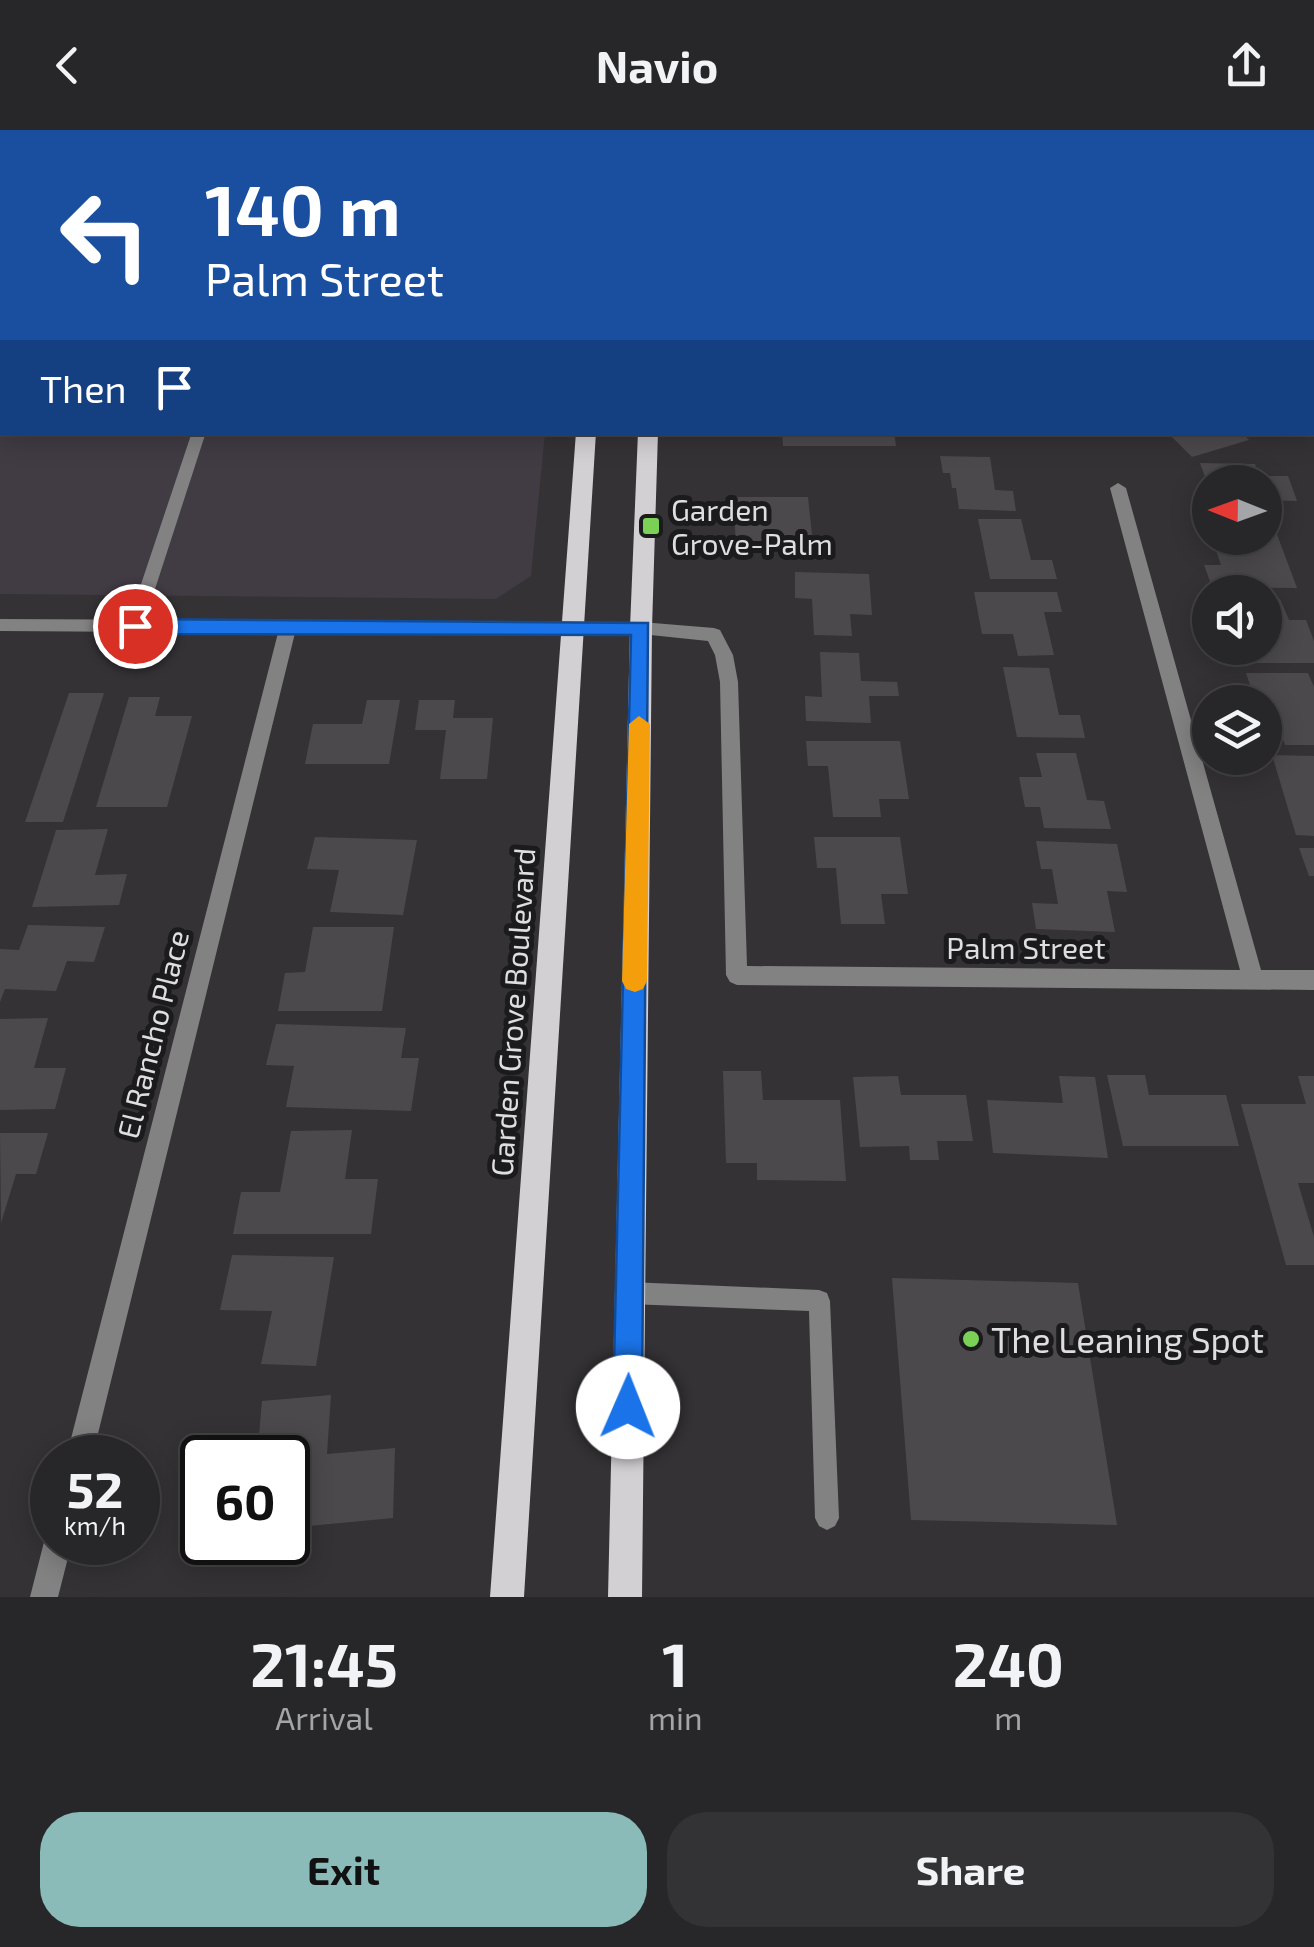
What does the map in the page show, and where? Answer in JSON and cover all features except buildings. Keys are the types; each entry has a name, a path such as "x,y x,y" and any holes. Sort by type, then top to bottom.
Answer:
{"main road":[{"name":"Garden Grove Boulevard","path":"507,1597 586,435"},
{"path":"624,1597 648,435"}],"street":[{"path":"1118,488 1254,980"},
{"path":"0,625 641,628"},
{"name":"El Rancho Place","path":"85,1435 288,627"},
{"name":"Palm Street","path":"641,628 714,636 724,655 730,682 738,975 1314,980"},
{"path":"44,1597 52,1565"}],"lane":[{"path":"135,626 198,435"},
{"path":"629,1293 818,1301 827,1518"}],"shaded area":[{"path":"0,435 545,435 531,576 496,599 0,594"}],"slow traffic":[{"path":"635,981 639,724"}],"place":[{"name":"Garden Grove-Palm","path":"651,526"},
{"name":"The Leaning Spot","path":"971,1339"}],"route":[{"path":"135,626 641,628 628,1407"}]}
